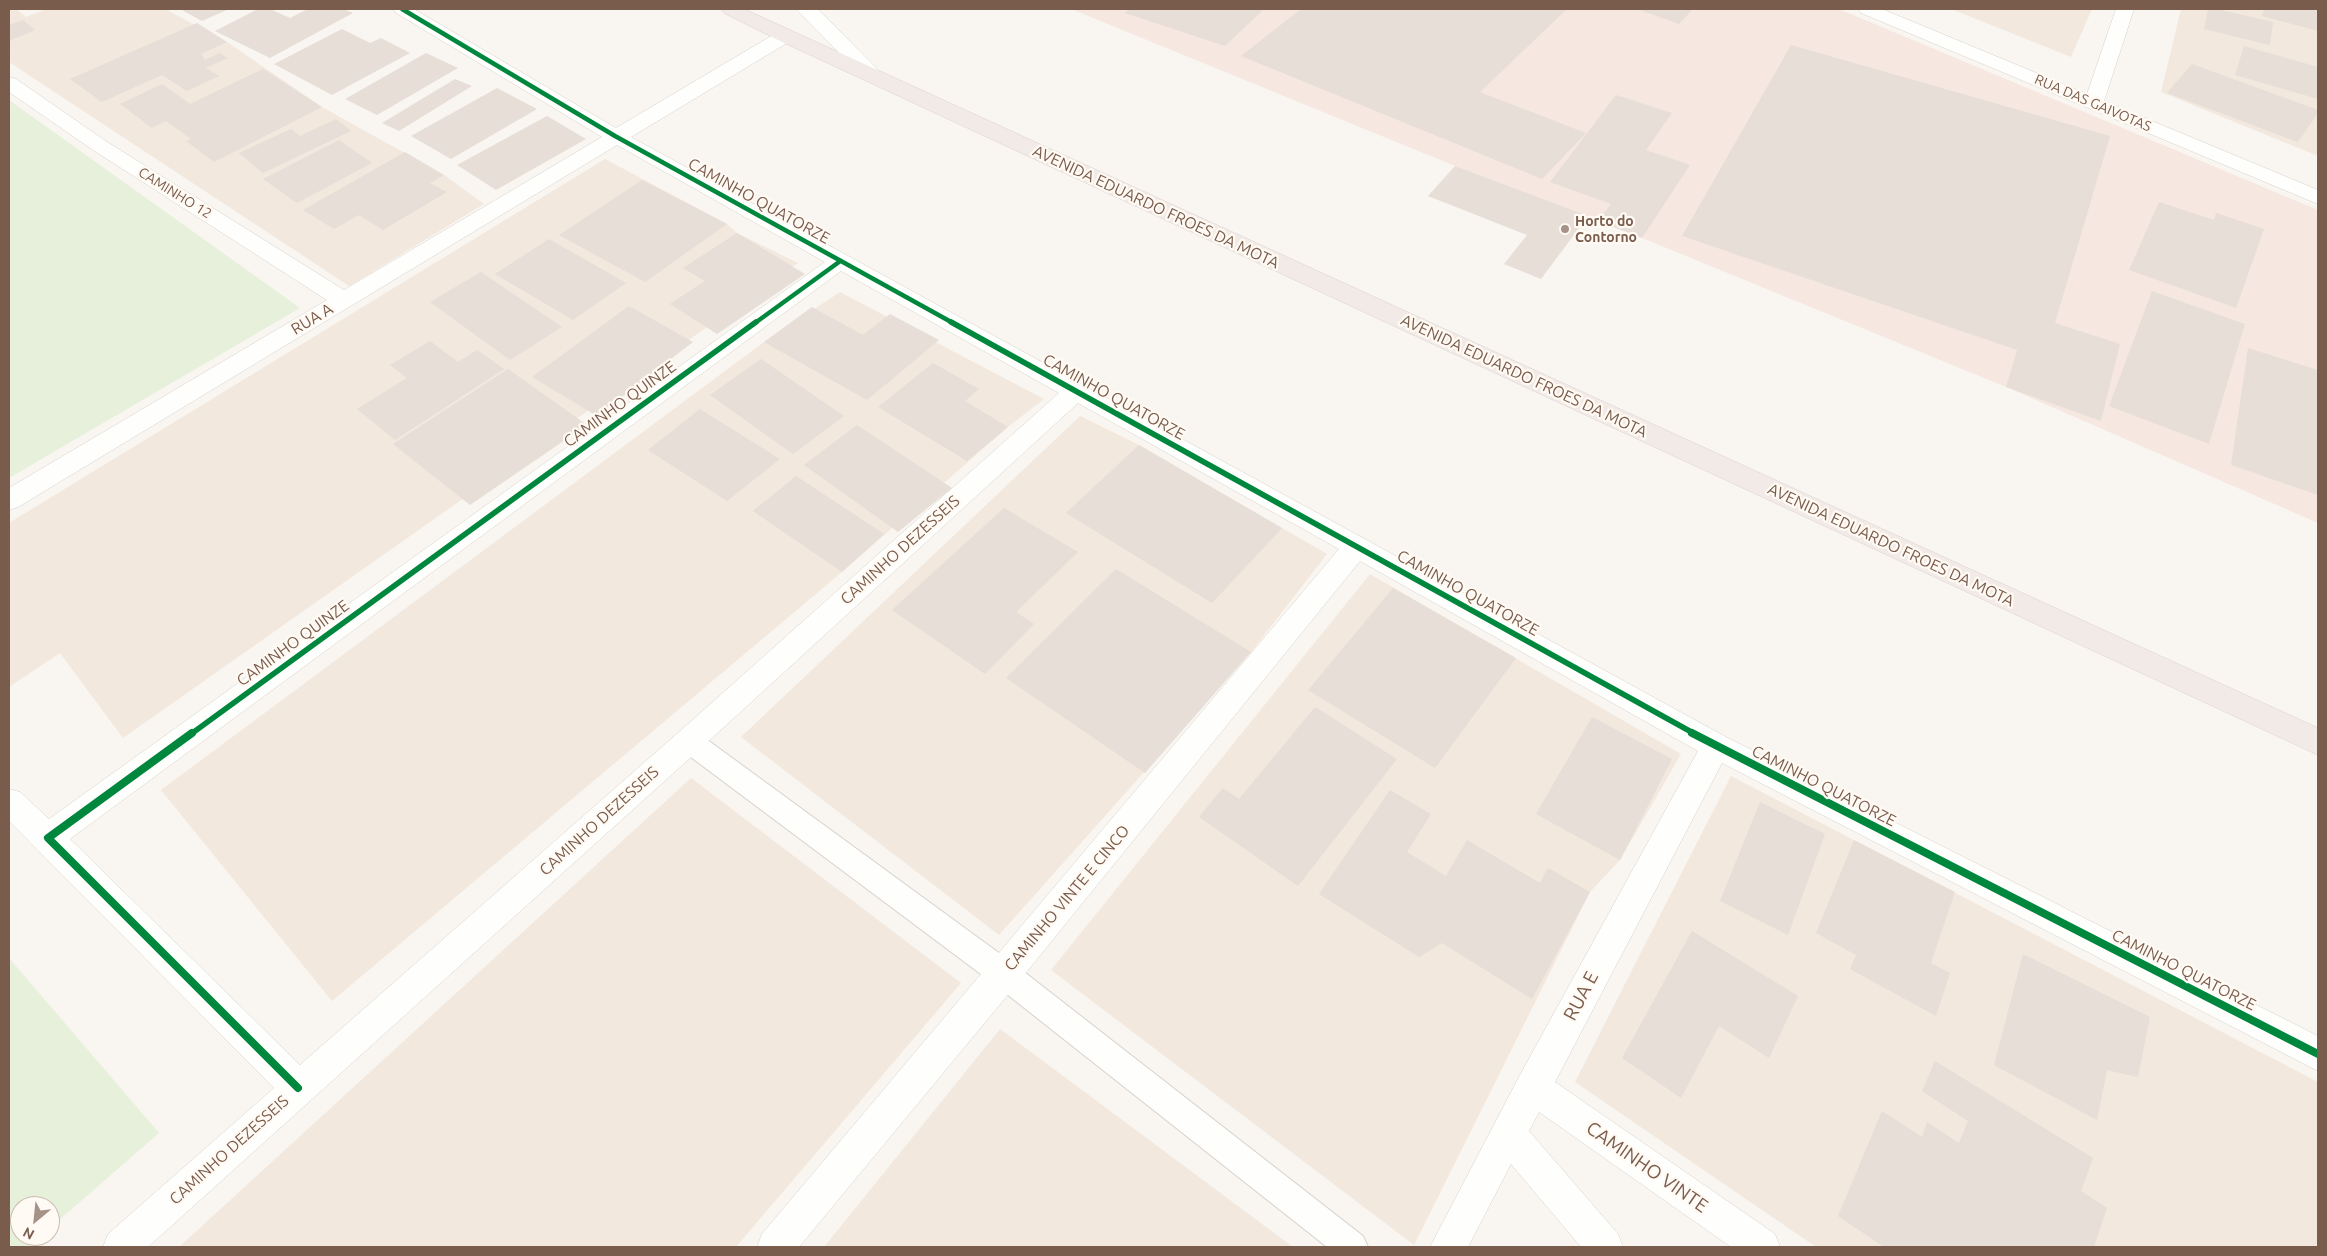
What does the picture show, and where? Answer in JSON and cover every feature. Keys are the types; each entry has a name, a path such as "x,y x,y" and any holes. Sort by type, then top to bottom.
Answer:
{"highway":[{"name":"AVENIDA EDUARDO FROES DA MOTA","path":"730,9 2318,742"}],"street":[{"name":"CAMINHO QUATORZE","path":"402,9 615,136 1716,746 2318,1054"},
{"path":"805,9 814,15 874,77"},
{"name":"RUA DAS GAIVOTAS","path":"1867,9 2318,198"},
{"path":"2094,103 2125,9"},
{"name":"RUA A","path":"9,500 785,36"},
{"name":"CAMINHO 12","path":"9,83 100,146 344,300"},
{"name":"CAMINHO QUINZE","path":"48,838 840,262"},
{"name":"CAMINHO DEZESSEIS","path":"121,1247 689,741 1075,392"},
{"name":"CAMINHO VINTE E CINCO","path":"775,1247 1004,974 1356,547"},
{"name":"RUA E","path":"1448,1247 1716,746"},
{"path":"9,802 48,838 298,1088"},
{"name":"CAMINHO VINTE","path":"1532,1087 1762,1247"},
{"path":"1508,1133 1605,1247"}],"lane":[{"path":"689,741 1004,974 1352,1247"}],"shaded area":[{"path":"9,9 16,9 26,17 47,9 165,9 227,42 322,107 444,175 484,204 349,286 9,62"},
{"path":"1071,9 1839,9 2318,210 2318,523 2006,387 1642,238 1455,166"},
{"path":"1951,9 2092,9 2071,57"},
{"path":"2181,9 2318,9 2318,156 2161,92"},
{"path":"605,159 727,224 737,233 798,263 123,738 60,653 9,687 9,523"},
{"path":"840,292 1044,399 1008,427 842,572 332,1001 161,790 764,342"},
{"path":"1080,416 1139,445 1327,554 1251,652 999,935 741,737"},
{"path":"1370,574 1681,754 1620,860 1590,892 1414,1245 1051,970"},
{"path":"1731,776 2318,1082 2318,1247 1816,1247 1575,1082"},
{"path":"691,778 961,983 736,1247 179,1247"},
{"path":"1000,1029 1293,1247 824,1247"}],"green space":[{"path":"9,100 300,308 9,478"},
{"path":"9,958 159,1133 60,1219 60,1196 10,1196 10,1246 29,1246 9,1247"}],"building":[{"path":"180,9 229,9 202,21"},
{"path":"258,9 270,9 290,18 308,9 343,9 353,13 270,58 215,31"},
{"path":"1129,9 1264,9 1225,46 1125,13"},
{"path":"1301,9 1567,9 1480,92 1586,133 1542,179 1241,56"},
{"path":"1637,9 1693,9 1679,24"},
{"path":"2208,9 2217,9 2273,22 2270,45 2204,29"},
{"path":"2264,9 2318,9 2318,31 2262,16"},
{"path":"23,20 35,30 9,41 9,25"},
{"path":"197,23 227,42 201,54 205,60 220,53 227,58 206,68 219,76 187,91 162,75 102,102 70,79"},
{"path":"342,29 370,43 381,38 410,53 332,95 274,64"},
{"path":"1791,45 2110,136 2055,323 2120,344 2101,421 2006,387 2017,350 1682,236"},
{"path":"2244,46 2318,67 2318,99 2235,75"},
{"path":"426,53 458,68 377,115 345,99"},
{"path":"2192,64 2318,110 2318,113 2298,142 2167,93"},
{"path":"263,69 322,107 214,162 186,141 191,139 166,121 152,128 120,104 162,84 190,104"},
{"path":"455,79 472,86 399,131 382,123"},
{"path":"497,88 537,109 451,159 411,136"},
{"path":"1616,95 1672,113 1646,150 1690,165 1642,238 1598,221 1611,204 1550,182"},
{"path":"547,116 586,139 496,190 457,165"},
{"path":"336,119 351,131 263,173 239,153 291,129 300,136"},
{"path":"339,140 372,163 297,203 263,179"},
{"path":"405,152 444,175 430,183 447,192 383,230 359,215 334,229 303,210"},
{"path":"1455,166 1588,216 1541,279 1504,264 1527,235 1428,196"},
{"path":"642,180 727,224 645,282 559,235"},
{"path":"2159,202 2214,220 2216,213 2264,229 2236,308 2129,270"},
{"path":"737,233 805,274 717,334 670,304 705,281 683,268"},
{"path":"549,239 626,283 573,320 495,274"},
{"path":"481,272 562,327 510,360 430,302"},
{"path":"2152,291 2245,324 2209,444 2109,406"},
{"path":"629,306 693,342 597,416 532,377"},
{"path":"812,307 863,335 890,314 939,340 867,400 764,342"},
{"path":"430,341 458,362 477,350 504,369 395,440 357,409 407,378 390,365"},
{"path":"2248,348 2318,370 2318,495 2231,465"},
{"path":"761,359 844,416 793,454 710,395"},
{"path":"933,363 979,389 965,401 1008,427 967,461 878,407"},
{"path":"508,369 587,425 470,505 393,444"},
{"path":"700,409 780,459 727,501 648,450"},
{"path":"857,425 952,488 898,532 804,465"},
{"path":"1139,445 1282,528 1212,603 1066,513"},
{"path":"796,476 884,534 842,572 753,511"},
{"path":"1004,508 1078,552 1016,612 1034,624 985,674 892,610"},
{"path":"1116,569 1251,652 1145,773 1006,678"},
{"path":"1393,588 1516,658 1435,768 1308,690"},
{"path":"1315,707 1397,759 1298,886 1199,817 1223,788 1239,799"},
{"path":"1592,717 1672,759 1620,860 1536,814"},
{"path":"1390,790 1431,814 1407,852 1446,876 1467,840 1540,883 1548,868 1590,892 1532,999 1442,943 1419,957 1319,894"},
{"path":"1760,802 1825,834 1788,935 1720,901"},
{"path":"1854,840 1955,892 1931,963 1950,973 1936,1016 1850,969 1856,955 1816,933"},
{"path":"1692,931 1798,996 1769,1058 1719,1026 1681,1098 1622,1058"},
{"path":"2023,954 2150,1017 2138,1077 2107,1070 2097,1120 1994,1065"},
{"path":"1935,1061 2093,1158 2081,1191 2107,1208 2094,1247 1884,1247 1838,1216 1882,1111 1922,1137 1927,1122 1959,1143 1968,1121 1922,1091"}],"cycle path":[{"path":"402,9 615,136 1716,746 2318,1054"},
{"path":"298,1088 48,838 839,262"}],"place":[{"name":"Horto do Contorno","path":"1565,229"}]}
